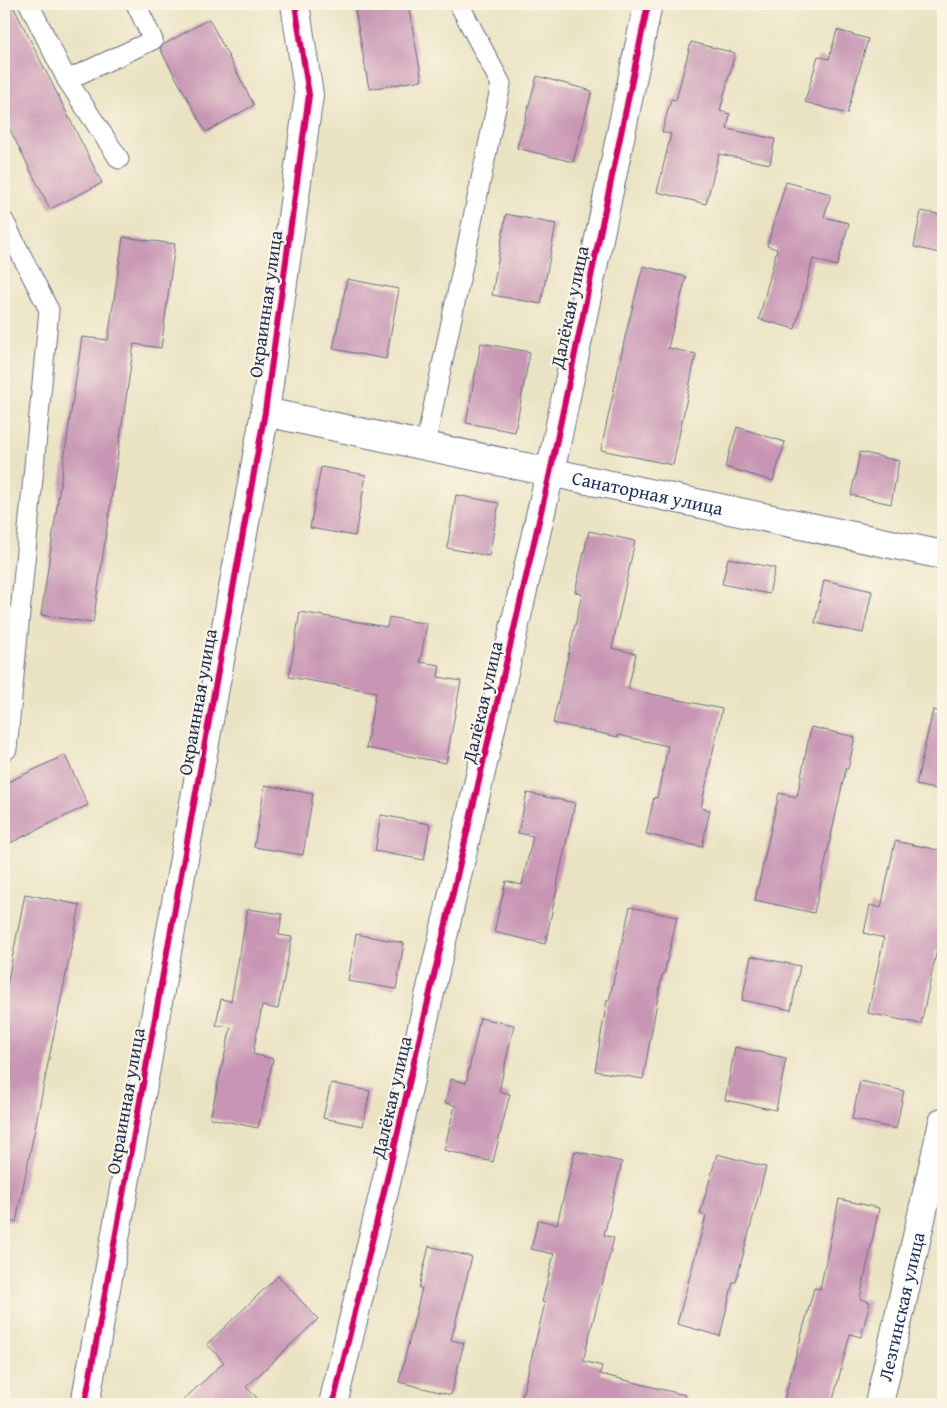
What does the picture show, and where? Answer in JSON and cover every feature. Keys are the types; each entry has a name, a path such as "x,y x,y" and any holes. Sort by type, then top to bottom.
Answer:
{"street":[{"name":"Окраинная улица","path":"86,1404 265,412 309,95 294,4"},
{"name":"Далёкая улица","path":"333,1404 390,1169 550,473 648,4"},
{"name":"Санаторная улица","path":"265,412 943,555"},
{"name":"Лезгинская улица","path":"879,1404 943,1122"}],"lane":[{"path":"29,4 67,80 119,159"},
{"path":"67,80 153,40 136,4"},
{"path":"425,446 501,84 459,4"},
{"path":"4,221 49,310 7,749 4,751"}],"building":[{"path":"4,4 12,4 102,183 50,209 4,118"},
{"path":"386,4 408,4 422,80 369,89 355,9"},
{"path":"209,19 254,105 206,132 160,49 163,45"},
{"path":"837,30 868,39 847,114 805,102 818,56 829,59"},
{"path":"691,42 735,53 720,111 730,114 727,129 775,139 770,164 719,154 706,204 657,192 671,134 662,132 671,99 676,100"},
{"path":"537,76 592,91 573,162 517,148"},
{"path":"786,182 831,194 824,217 849,223 837,266 813,259 795,329 759,319 777,249 767,246"},
{"path":"921,211 943,215 943,254 914,247"},
{"path":"506,214 556,224 541,304 492,295"},
{"path":"123,237 175,244 161,348 134,344 93,623 41,615 82,337 108,340"},
{"path":"643,266 686,277 668,348 696,354 673,465 601,450 626,333"},
{"path":"347,279 399,289 386,359 333,349"},
{"path":"481,343 530,352 515,432 466,423"},
{"path":"737,427 785,442 773,481 725,467"},
{"path":"860,452 899,461 891,504 851,495"},
{"path":"321,467 366,475 355,536 310,528"},
{"path":"456,495 499,503 489,556 447,548"},
{"path":"589,531 635,541 612,648 636,654 628,689 722,709 701,808 710,810 702,847 646,834 654,797 657,798 668,746 553,723 582,594 575,592"},
{"path":"728,558 775,568 769,594 722,584"},
{"path":"824,580 872,591 863,633 815,623"},
{"path":"300,612 387,627 389,617 427,624 420,662 440,665 438,677 461,681 446,763 366,748 376,692 289,677"},
{"path":"933,710 943,712 943,791 916,785"},
{"path":"811,727 855,737 848,769 846,768 814,913 755,900 779,793 797,797"},
{"path":"65,755 88,805 4,846 4,784"},
{"path":"265,785 313,794 303,855 254,847"},
{"path":"527,793 575,803 545,944 494,932 506,881 522,885 533,836 518,833"},
{"path":"381,815 430,824 424,860 375,851"},
{"path":"895,841 943,851 943,951 937,949 921,1024 868,1013 884,938 864,933 870,905 881,908"},
{"path":"25,894 80,905 16,1222 4,1221 4,1000"},
{"path":"630,907 677,917 664,975 662,975 643,1079 595,1071 607,1000 609,1001"},
{"path":"248,909 282,914 279,935 292,937 278,1009 262,1006 253,1054 273,1059 258,1128 210,1118 231,1027 216,1025 221,999 231,1001"},
{"path":"356,934 404,943 396,989 348,981"},
{"path":"751,956 800,966 791,1010 742,1000"},
{"path":"480,1018 514,1025 499,1091 510,1094 493,1162 444,1150 455,1105 445,1103 451,1079 466,1083"},
{"path":"735,1047 786,1058 776,1110 725,1100"},
{"path":"860,1081 904,1091 896,1129 852,1119"},
{"path":"331,1083 370,1091 363,1126 323,1118"},
{"path":"575,1151 622,1162 604,1235 614,1238 583,1361 602,1366 600,1374 685,1395 684,1404 520,1404 545,1303 542,1302 554,1254 531,1249 538,1220 557,1224"},
{"path":"717,1154 766,1167 736,1282 733,1282 720,1336 677,1324 706,1216 700,1214"},
{"path":"839,1199 879,1208 860,1299 870,1302 861,1337 850,1334 832,1404 783,1404 814,1288 820,1289"},
{"path":"429,1246 472,1257 451,1340 464,1343 451,1395 399,1382 422,1288 419,1288"},
{"path":"278,1276 318,1319 246,1387 263,1404 179,1404 224,1362 207,1344"}],"cycle path":[{"path":"85,1404 265,412 309,95 295,4"},
{"path":"333,1404 387,1179 550,473 648,4"}]}
